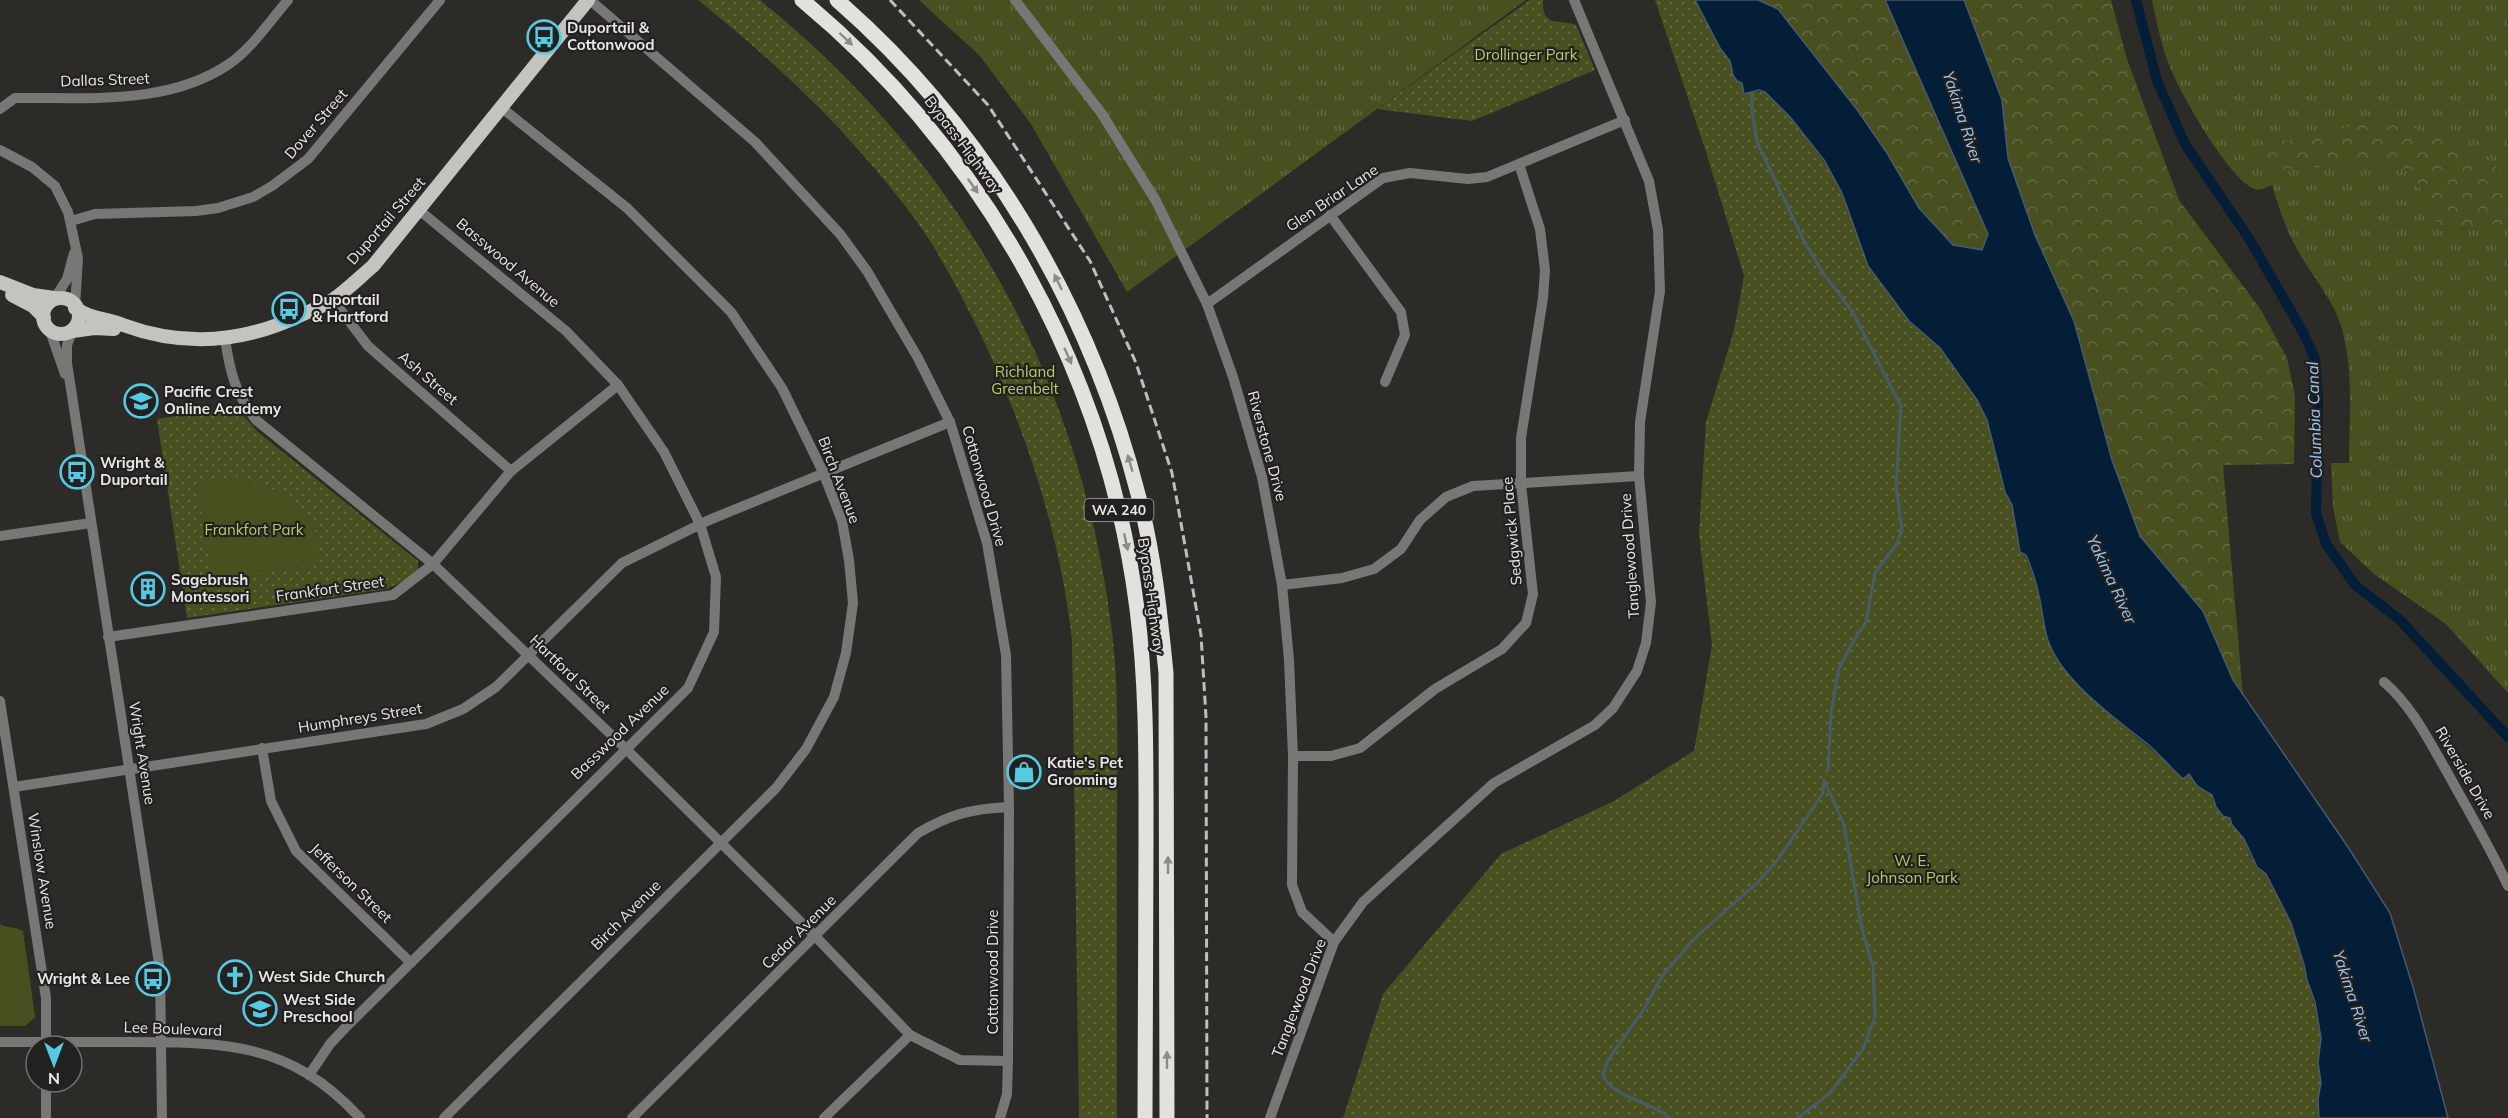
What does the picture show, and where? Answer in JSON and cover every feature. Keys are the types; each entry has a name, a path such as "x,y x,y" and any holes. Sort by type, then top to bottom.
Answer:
{"highway":[{"name":"Bypass Highway","path":"802,0 849,42 911,105 975,188 1004,232 1074,369 1108,468 1131,566 1145,696 1145,1118"},
{"name":"Bypass Highway","path":"837,0 866,25 910,72 959,128 997,181 1052,271 1081,330 1123,440 1139,496 1150,552 1160,608 1166,674 1167,1118"}],"main road":[{"name":"Duportail Street","path":"75,308 92,317 179,339 225,339 277,327 333,300 373,266 589,0"},
{"path":"0,282 33,294 64,298 75,308 78,323 72,331 62,335 33,306 0,288"},
{"path":"47,322 47,303 55,298"},
{"name":"Duportail Street","path":"72,331 93,328 137,330"}],"street":[{"name":"Dallas Street","path":"0,109 15,98 138,96 194,84 230,63 254,40 288,0"},
{"name":"Dover Street","path":"71,221 95,214 196,211 218,208 253,196 273,186 308,159 440,0"},
{"name":"Cottonwood Drive","path":"589,0 755,142 840,234 867,271 918,358 950,422 987,543 1006,655 1009,807 1008,1061 1007,1094 1000,1118"},
{"name":"Riverstone Drive","path":"1015,0 1102,114 1156,201 1207,304 1233,377 1262,477 1282,585 1290,660 1293,756 1292,885 1302,912 1334,942"},
{"name":"Tanglewood Drive","path":"1270,1118 1334,942 1363,902 1494,783 1595,725 1613,708 1637,671 1650,622 1651,602 1639,476 1641,422 1660,291 1658,230 1650,181 1574,0"},
{"name":"Birch Avenue","path":"444,1118 776,788 800,757 834,696 846,652 853,603 842,521 823,472 782,388 731,312 627,208 502,108"},
{"name":"Glen Briar Lane","path":"1207,304 1383,178 1410,173 1468,179 1487,177 1625,120"},
{"path":"0,150 32,167 55,186 71,221 75,238 78,262 75,308"},
{"name":"Sedgwick Place","path":"1293,756 1331,756 1360,748 1435,689 1502,649 1526,623 1533,594 1521,484 1521,438 1543,298 1545,270 1540,230 1519,164"},
{"name":"Basswood Avenue","path":"309,1074 336,1037 687,688 714,632 716,577 700,524 664,452 618,385 566,331 419,210"},
{"path":"1330,215 1401,312 1405,335 1385,382"},
{"path":"55,298 69,273 75,238"},
{"name":"Ash Street","path":"333,300 368,346 511,471"},
{"name":"Wright Avenue","path":"47,322 72,394"},
{"name":"Wright Avenue","path":"72,331 67,355 72,394 160,970 162,1118"},
{"name":"Hartford Street","path":"225,339 233,382 242,403 256,420 433,564 530,655 816,937 910,1035 960,1060 1008,1061"},
{"name":"Frankfort Street","path":"108,637 393,595 433,564 511,471 618,385"},
{"name":"Humphreys Street","path":"14,787 426,724 463,709 496,687 622,564 700,524 950,422"},
{"path":"1282,585 1342,578 1374,569 1401,549 1420,520 1446,497 1473,486 1639,476"},
{"path":"0,536 91,523"},
{"name":"Riverside Drive","path":"2384,682 2395,691 2420,726 2492,851 2508,886"},
{"name":"Winslow Avenue","path":"0,700 46,998 46,1034"},
{"name":"Jefferson Street","path":"262,748 271,801 296,851 411,963"},
{"name":"Cedar Avenue","path":"632,1118 918,833 946,818 977,809 1009,807"},
{"path":"825,1118 910,1035"},
{"name":"Lee Boulevard","path":"0,1042 24,1043"},
{"name":"Lee Boulevard","path":"84,1043 216,1043 240,1047 272,1057 309,1074 319,1080 360,1118"},
{"path":"46,1094 46,1118"}],"green space":[{"name":"Richland Greenbelt","path":"698,0 760,0 831,63 894,130 949,201 997,277 1038,357 1070,442 1095,531 1111,624 1116,675 1117,1118 1079,1118 1072,640 1050,522 1012,407 980,333 956,286 939,255 909,211 861,153 810,99 756,48"},
{"path":"921,0 1526,0 1127,292 1031,124 980,56"},
{"name":"Drollinger Park","path":"1530,0 1543,0 1543,9 1549,19 1576,25 1595,70 1472,121 1377,109"},
{"name":"W. E. Johnson Park","path":"1655,0 1695,0 1720,48 1730,61 1737,81 1755,92 1765,92 1790,117 1830,170 1842,193 1868,266 1909,321 1940,348 1977,400 1987,420 2005,492 2012,505 2020,552 2025,555 2037,586 2046,635 2058,661 2070,676 2113,717 2179,773 2192,776 2197,786 2212,795 2212,800 2230,818 2232,825 2244,839 2257,867 2266,874 2291,923 2318,1017 2321,1038 2318,1062 2321,1083 2318,1099 2319,1118 1343,1118 1383,994 1501,854 1614,801 1694,751 1712,645 1699,534 1706,422 1734,330 1744,276 1706,152"},
{"path":"1758,0 1885,0 1988,234 1982,251 1953,245 1919,208 1887,153 1858,111 1778,9"},
{"path":"1964,0 2111,0 2127,59 2179,200 2261,310 2287,358 2295,396 2294,464 2223,465 2243,695 2233,680 2203,611 2140,536 2112,460 2074,321 2035,235 2008,158 2002,100"},
{"path":"2152,0 2508,0 2508,173 2402,125 2368,119 2337,131 2292,142 2267,141 2321,167 2378,159 2412,172 2440,226 2508,230 2508,693 2446,624 2374,574 2340,542 2333,507 2331,463 2349,463 2349,379 2342,329 2328,297 2293,241 2272,185 2255,189 2245,183 2221,155 2197,118 2168,63"},
{"path":"1543,45 1552,63 1534,72 1525,54"},
{"path":"2368,119 2402,125 2444,138 2508,173 2508,230 2439,226 2412,172 2378,159 2321,167 2268,170 2267,141 2293,140 2319,135"},
{"name":"Frankfort Park","path":"236,407 258,432 418,561 418,569 408,579 386,589 187,618 157,419"},
{"path":"238,477 282,494 301,508 314,528 320,565 221,579 211,573 197,482"},
{"path":"0,924 23,931 35,1017 25,1026 0,1026"}],"water":[{"name":"Yakima River","path":"1695,0 1758,0 1778,9 1858,111 1887,153 1919,208 1953,245 1982,250 1988,234 1885,0 1964,0 2002,100 2008,158 2035,235 2074,321 2112,460 2140,536 2203,611 2233,680 2348,847 2390,913 2413,987 2448,1118 2319,1118 2318,1099 2321,1083 2318,1062 2321,1038 2315,1002 2291,923 2266,874 2257,867 2244,839 2232,825 2230,818 2223,816 2216,807 2212,795 2197,786 2189,774 2183,779 2151,747 2093,700 2056,658 2046,636 2036,583 2026,555 2020,552 2012,505 2005,492 1987,420 1977,400 1940,348 1909,321 1868,266 1842,193 1824,160 1790,117 1765,92 1759,90 1744,94 1742,83 1737,81 1733,75 1730,61 1720,48"}],"waterway":[{"name":"Columbia Canal","path":"2136,0 2157,81 2185,144 2250,240 2304,334 2315,359 2318,399 2316,513 2326,544 2355,585 2400,620 2508,737"},
{"path":"1752,94 1757,142 1804,241 1823,273 1852,311 1901,406 1896,485 1902,531 1896,545 1875,573 1866,622 1838,671 1831,715 1828,770"},
{"path":"1669,1118 1653,1107 1624,1095 1608,1083 1603,1075 1608,1060 1644,1009 1662,976 1695,938 1757,883 1777,861 1823,793 1824,780"},
{"path":"1798,1118 1830,1093 1863,1049 1875,1017 1873,967 1862,929 1844,825 1825,782"}],"railway":[{"path":"890,0 988,105 1090,261 1136,363 1172,473 1201,635 1206,717 1207,1118"}],"place":[{"name":"Duportail & Cottonwood","path":"544,37"},
{"name":"Duportail & Hartford","path":"289,309"},
{"name":"Pacific Crest Online Academy","path":"141,401"},
{"name":"Wright & Duportail","path":"77,472"},
{"name":"Sagebrush Montessori","path":"148,589"},
{"name":"Katie's Pet Grooming","path":"1024,772"},
{"name":"West Side Church","path":"235,977"},
{"name":"Wright & Lee","path":"153,979"},
{"name":"West Side Preschool","path":"260,1009"}]}
